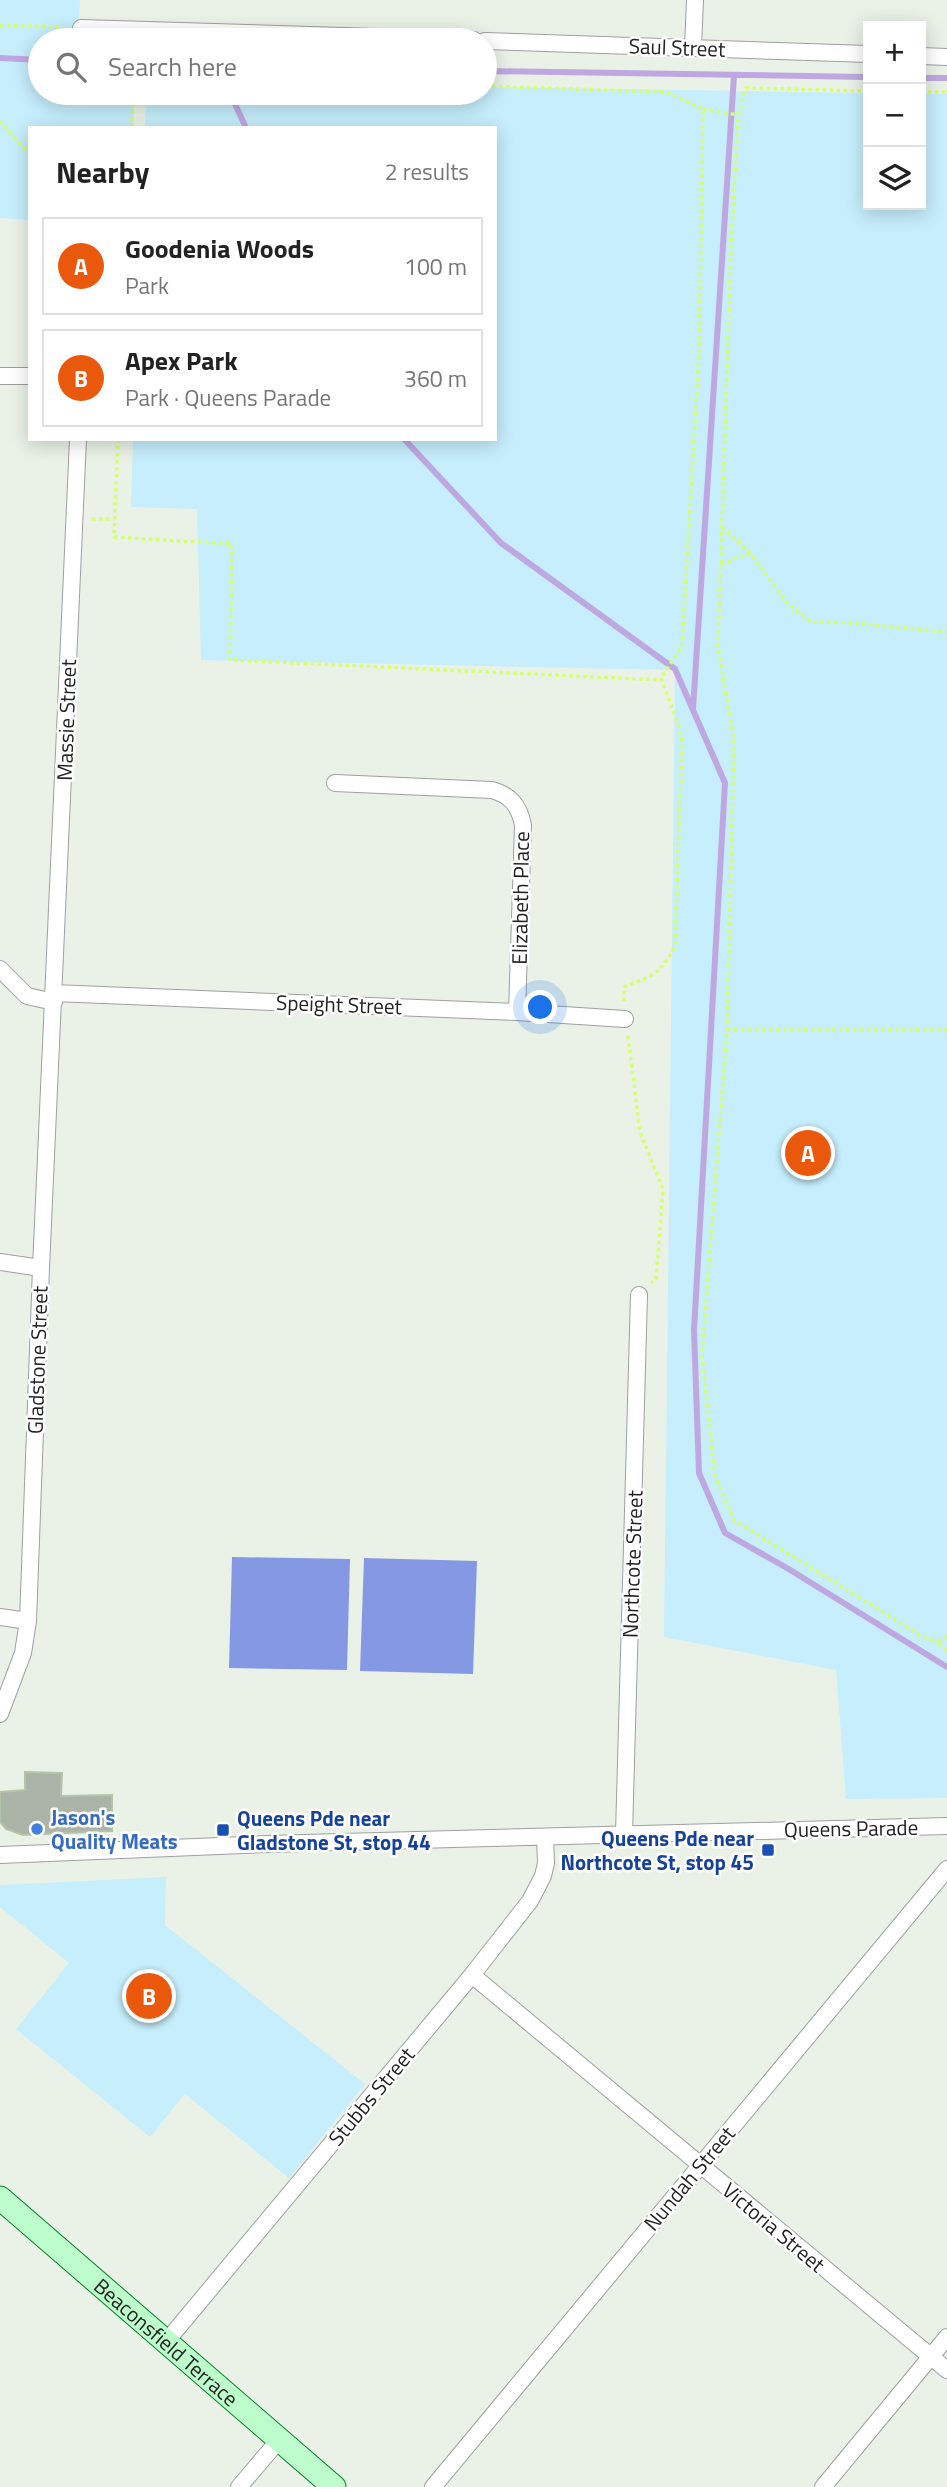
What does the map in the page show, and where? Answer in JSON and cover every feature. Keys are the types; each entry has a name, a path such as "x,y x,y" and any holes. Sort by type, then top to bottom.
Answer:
{"main road":[{"name":"Beaconsfield Terrace","path":"0,2198 334,2487"}],"street":[{"path":"693,47 695,0"},
{"name":"Saul Street","path":"497,41 863,54"},
{"path":"926,56 947,57"},
{"path":"0,376 28,376"},
{"name":"Massie Street","path":"54,997 78,441"},
{"name":"Elizabeth Place","path":"335,783 492,790 503,793 515,802 523,825 517,1012"},
{"name":"Speight Street","path":"0,969 27,996 40,1000 54,997 625,1018"},
{"name":"Gladstone Street","path":"0,1714 19,1665 27,1621 54,997"},
{"path":"0,1262 41,1268"},
{"name":"Northcote Street","path":"624,1834 639,1295"},
{"path":"0,1617 27,1621"},
{"name":"Queens Parade","path":"0,1854 267,1844 947,1826"},
{"name":"Stubbs Street","path":"166,2342 472,1975 530,1901 543,1876 546,1863 545,1837"},
{"name":"Nundah Street","path":"433,2487 947,1869"},
{"name":"Victoria Street","path":"472,1975 947,2370"},
{"path":"823,2487 947,2337"},
{"path":"239,2487 279,2440"}],"path":[{"path":"0,25 81,28"},
{"path":"497,86 666,92 703,109 738,115"},
{"path":"863,91 746,88 738,115 718,646 734,741 727,1030 702,1356 715,1476 734,1520 921,1636 937,1642 947,1651"},
{"path":"926,92 947,92"},
{"path":"132,126 133,105"},
{"path":"660,680 681,646 682,634 699,353 703,109"},
{"path":"0,121 28,153"},
{"path":"118,441 114,537 232,544 230,660 660,680"},
{"path":"74,519 115,519"},
{"path":"722,526 750,553 788,604 811,622 854,623 947,632"},
{"path":"720,564 750,553"},
{"path":"639,1295 656,1279 663,1189 640,1132 625,1018 624,987 664,968 675,946 682,744 680,729 660,680"},
{"path":"727,1030 947,1030"},
{"path":"937,1642 947,1636"}],"shaded area":[{"path":"0,0 80,0 79,28 28,28 28,105 134,105 133,126 28,126 28,220 0,218"},
{"path":"497,87 863,93 863,210 926,210 926,94 947,94 947,1798 846,1799 836,1670 664,1637 675,670 201,660 197,509 131,507 133,441 497,441 497,126 145,126 146,105 497,105"},
{"path":"232,1557 350,1559 347,1670 229,1668"},
{"path":"364,1558 477,1561 473,1674 360,1671"},
{"path":"166,1877 165,1925 365,2084 289,2178 185,2094 150,2137 16,2029 69,1963 0,1907 0,1885"}],"building":[{"path":"25,1772 62,1773 61,1796 112,1795 112,1831 23,1835 6,1829 0,1822 0,1792 25,1790"}],"waterway":[{"path":"0,58 28,59"},
{"path":"497,71 863,77"},
{"path":"693,709 734,75"},
{"path":"926,78 947,78"},
{"path":"235,105 245,126"},
{"path":"406,441 501,543 675,669 725,783 694,1330 699,1473 725,1533 947,1667"}],"place":[{"name":"Goodenia Woods","path":"808,1153"},
{"name":"Jason's Quality Meats","path":"37,1829"},
{"name":"Queens Pde near Gladstone St, stop 44","path":"223,1830"},
{"name":"Queens Pde near Northcote St, stop 45","path":"768,1850"},
{"name":"Apex Park","path":"149,1996"}]}
